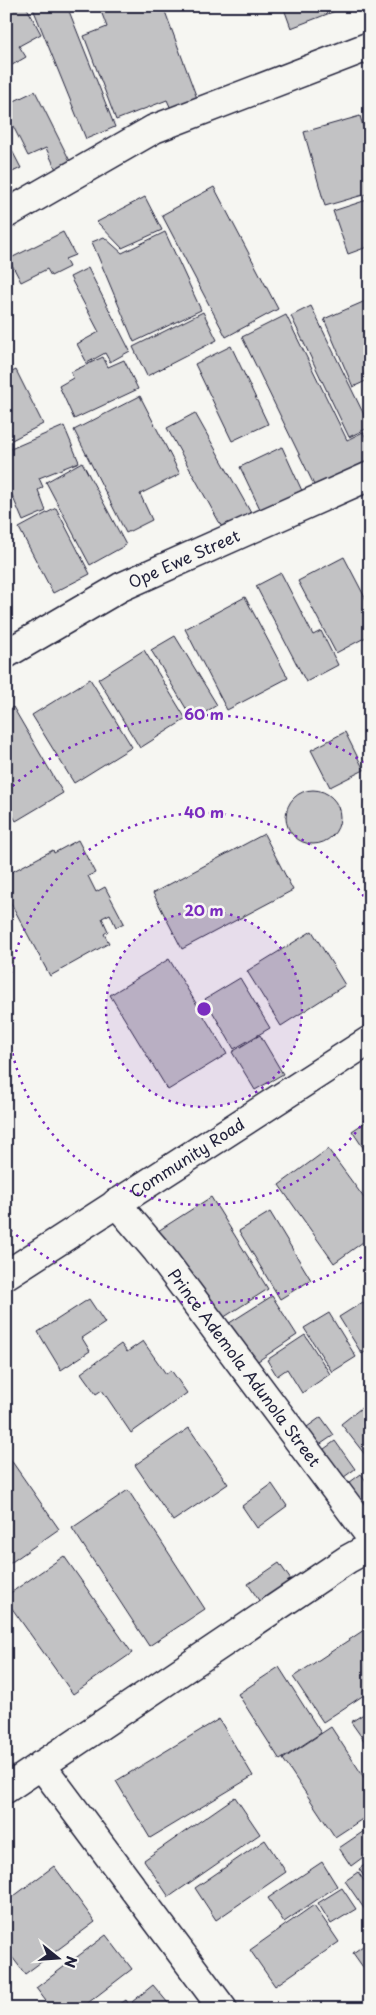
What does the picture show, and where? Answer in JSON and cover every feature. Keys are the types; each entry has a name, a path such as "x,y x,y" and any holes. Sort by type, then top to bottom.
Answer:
{"street":[{"path":"6,214 154,129 370,46"},
{"name":"Ope Ewe Street","path":"6,654 121,587 370,476"},
{"name":"Community Road","path":"6,1275 370,1040"},
{"name":"Prince Ademola Adunola Street","path":"116,1203 157,1251 370,1536"},
{"path":"6,1789 348,1559 370,1547"},
{"path":"41,1765 223,2009"}],"building":[{"path":"6,6 26,6 41,34 19,46 26,57 7,68"},
{"path":"32,6 67,6 115,127 86,139"},
{"path":"99,6 163,6 198,101 172,111 167,100 116,120 84,36 107,27"},
{"path":"283,6 342,6 343,8 291,28"},
{"path":"35,91 74,169 59,176 46,148 28,156 6,112 6,105"},
{"path":"360,116 370,149 370,193 325,206 304,132"},
{"path":"6,139 21,168 6,175"},
{"path":"214,187 278,309 226,337 162,215"},
{"path":"145,197 162,230 122,248 97,222"},
{"path":"370,199 370,246 348,254 333,211"},
{"path":"63,232 75,255 65,259 69,267 51,276 47,269 21,282 9,259"},
{"path":"165,232 201,310 134,342 92,242 104,237 122,253"},
{"path":"88,268 130,351 110,362 105,353 87,363 77,344 99,332 70,277"},
{"path":"370,299 370,379 353,387 324,319"},
{"path":"311,306 370,427 349,437 291,316"},
{"path":"203,312 217,340 147,376 133,347"},
{"path":"286,315 347,440 363,432 370,446 370,460 315,487 242,337"},
{"path":"231,346 268,424 232,441 195,364"},
{"path":"103,357 108,367 124,360 138,389 74,419 59,386 73,378 71,372"},
{"path":"16,370 43,424 6,443 6,375"},
{"path":"140,396 180,474 140,494 152,520 126,533 74,430"},
{"path":"195,413 251,513 223,529 167,428"},
{"path":"64,426 79,462 39,478 43,487 38,490 46,511 23,521 6,481 6,451"},
{"path":"282,447 303,493 262,513 240,467"},
{"path":"82,462 126,545 90,565 46,482"},
{"path":"56,508 90,574 53,593 19,528"},
{"path":"344,557 370,607 370,635 336,653 298,581"},
{"path":"281,573 313,635 321,631 338,665 306,682 256,586"},
{"path":"245,597 288,678 227,710 185,629"},
{"path":"175,636 217,705 193,720 151,650"},
{"path":"144,650 186,719 140,748 98,679"},
{"path":"90,679 132,747 74,783 32,715"},
{"path":"13,707 63,793 16,821 6,804 6,711"},
{"path":"345,732 364,770 330,787 311,750"},
{"path":"313,790 323,792 332,798 338,807 340,817 338,827 332,836 323,842 313,844 303,842 294,836 288,827 286,817 288,807 294,798 303,792"},
{"path":"264,834 293,890 182,949 153,893"},
{"path":"78,840 95,873 88,876 96,892 105,887 124,923 116,927 110,914 102,918 108,931 104,934 109,943 50,976 6,894 6,875 53,850 54,853"},
{"path":"312,931 345,985 281,1026 247,971"},
{"path":"169,959 227,1054 168,1090 110,995"},
{"path":"240,978 270,1028 234,1049 205,999"},
{"path":"260,1035 283,1074 255,1090 232,1052"},
{"path":"370,1119 370,1158 352,1131"},
{"path":"328,1149 370,1206 370,1237 334,1263 279,1185"},
{"path":"211,1197 268,1289 215,1323 158,1231"},
{"path":"270,1212 311,1280 280,1299 239,1231"},
{"path":"272,1296 297,1335 249,1367 223,1327"},
{"path":"89,1299 105,1323 82,1338 90,1351 61,1370 38,1332"},
{"path":"363,1302 370,1313 370,1349 362,1354 339,1317"},
{"path":"329,1313 356,1357 332,1372 304,1328"},
{"path":"305,1335 330,1374 302,1393 287,1369 277,1376 267,1360"},
{"path":"143,1341 166,1374 171,1370 187,1393 131,1433 102,1390 96,1394 81,1373 121,1344 127,1352"},
{"path":"370,1401 370,1461 341,1424"},
{"path":"321,1417 334,1435 312,1450 300,1432"},
{"path":"189,1428 228,1484 173,1521 135,1465"},
{"path":"335,1441 355,1469 340,1480 320,1452"},
{"path":"6,1453 59,1529 6,1566"},
{"path":"361,1474 370,1486 370,1506 365,1510 346,1485"},
{"path":"272,1484 287,1506 257,1528 242,1506"},
{"path":"128,1490 205,1609 149,1646 72,1528"},
{"path":"64,1556 132,1653 73,1694 6,1600 6,1596"},
{"path":"279,1563 291,1580 260,1602 248,1584"},
{"path":"370,1626 370,1691 323,1722 293,1677"},
{"path":"279,1667 321,1733 280,1760 238,1694"},
{"path":"370,1710 370,1749 351,1722"},
{"path":"219,1719 253,1776 150,1838 116,1781"},
{"path":"331,1727 365,1779 370,1776 370,1814 335,1837 283,1759"},
{"path":"235,1797 260,1834 169,1897 144,1860"},
{"path":"370,1827 370,1852 351,1866 339,1848"},
{"path":"265,1840 286,1872 216,1920 195,1888"},
{"path":"370,1861 370,1885 359,1869"},
{"path":"322,1862 337,1886 284,1922 268,1898"},
{"path":"54,1866 95,1922 25,1974 6,1949 6,1902"},
{"path":"358,1872 370,1889 370,1917 345,1881"},
{"path":"342,1888 356,1909 331,1924 318,1903"},
{"path":"314,1905 339,1942 275,1986 250,1950"},
{"path":"106,1935 132,1969 80,2009 52,2009 36,1988"},
{"path":"370,1941 370,1977 353,1953"},
{"path":"153,1985 173,2009 137,2009 132,2002"},
{"path":"126,2000 132,2009 113,2009"}]}
